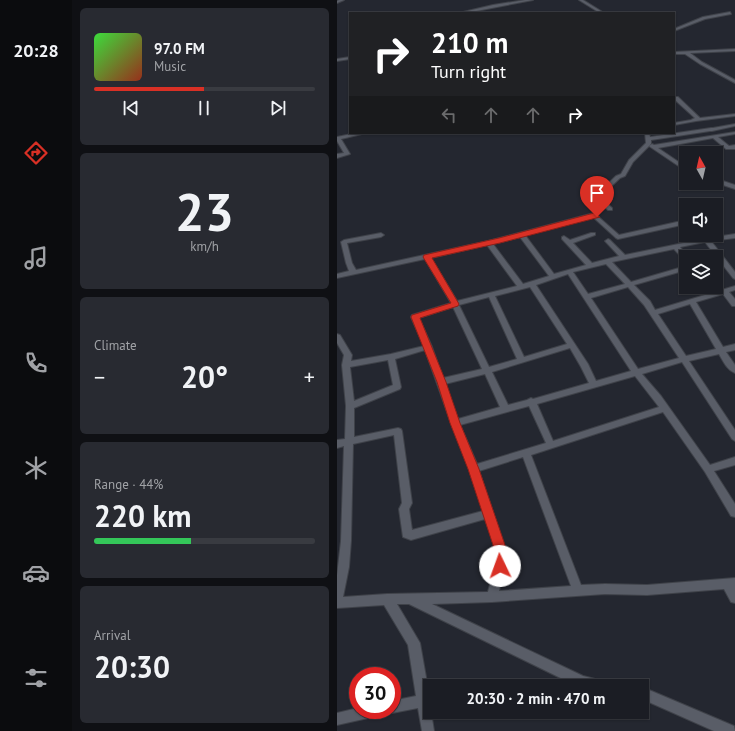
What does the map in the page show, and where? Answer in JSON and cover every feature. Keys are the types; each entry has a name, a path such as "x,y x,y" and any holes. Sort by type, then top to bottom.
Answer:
{"street":[{"path":"337,2 342,0"},
{"path":"465,12 490,6 531,0"},
{"path":"581,0 600,12"},
{"path":"486,2 490,6"},
{"path":"675,30 704,18 730,13"},
{"path":"675,53 735,50"},
{"path":"685,52 701,63 735,82"},
{"path":"337,60 349,58"},
{"path":"676,98 698,118 697,120 720,136"},
{"path":"675,124 735,115"},
{"path":"723,117 735,125"},
{"path":"610,209 597,197 618,177 623,175 626,168 637,153 649,140 735,125"},
{"path":"649,140 714,137 735,133"},
{"path":"339,155 347,154 338,138 359,134"},
{"path":"714,137 728,148 735,147"},
{"path":"649,140 679,164"},
{"path":"723,183 735,186"},
{"path":"337,276 489,243 594,215 616,237 679,224"},
{"path":"353,272 349,263 344,242 381,234"},
{"path":"591,266 566,241 593,234"},
{"path":"522,235 553,276"},
{"path":"723,236 735,236"},
{"path":"608,241 624,257"},
{"path":"492,596 500,566 501,556 474,469 455,423 428,347 415,317 455,304 532,284 553,276 624,257 676,247 690,242"},
{"path":"708,242 735,277"},
{"path":"489,243 521,287"},
{"path":"676,247 679,250"},
{"path":"427,257 455,304 505,408"},
{"path":"608,262 647,303 735,437"},
{"path":"587,297 679,270"},
{"path":"570,272 636,372 665,408 708,469 735,513"},
{"path":"532,284 585,366 594,385"},
{"path":"654,313 735,288"},
{"path":"724,291 735,304"},
{"path":"491,295 522,360"},
{"path":"692,301 735,370"},
{"path":"337,337 348,355 347,365 351,406 346,541 344,556 345,567 337,602 492,596 605,589 647,590 731,584 735,598"},
{"path":"441,382 487,371 571,345"},
{"path":"347,365 391,357 428,347"},
{"path":"455,423 684,359 735,348"},
{"path":"351,406 397,387 391,357"},
{"path":"531,401 551,445"},
{"path":"474,469 665,408"},
{"path":"337,444 397,432 407,503 404,509 407,534 411,535 489,514"},
{"path":"525,453 578,591"},
{"path":"708,469 735,461"},
{"path":"411,598 576,679"},
{"path":"387,599 414,643 423,695"},
{"path":"649,697 729,731"},
{"path":"401,705 423,701"},
{"path":"337,719 349,716"},
{"path":"426,719 428,731"}],"route":[{"path":"500,566 501,556 499,545 474,469 455,423 428,347 415,317 455,304 433,264 427,257 522,235 537,229 594,215 597,217"}]}
